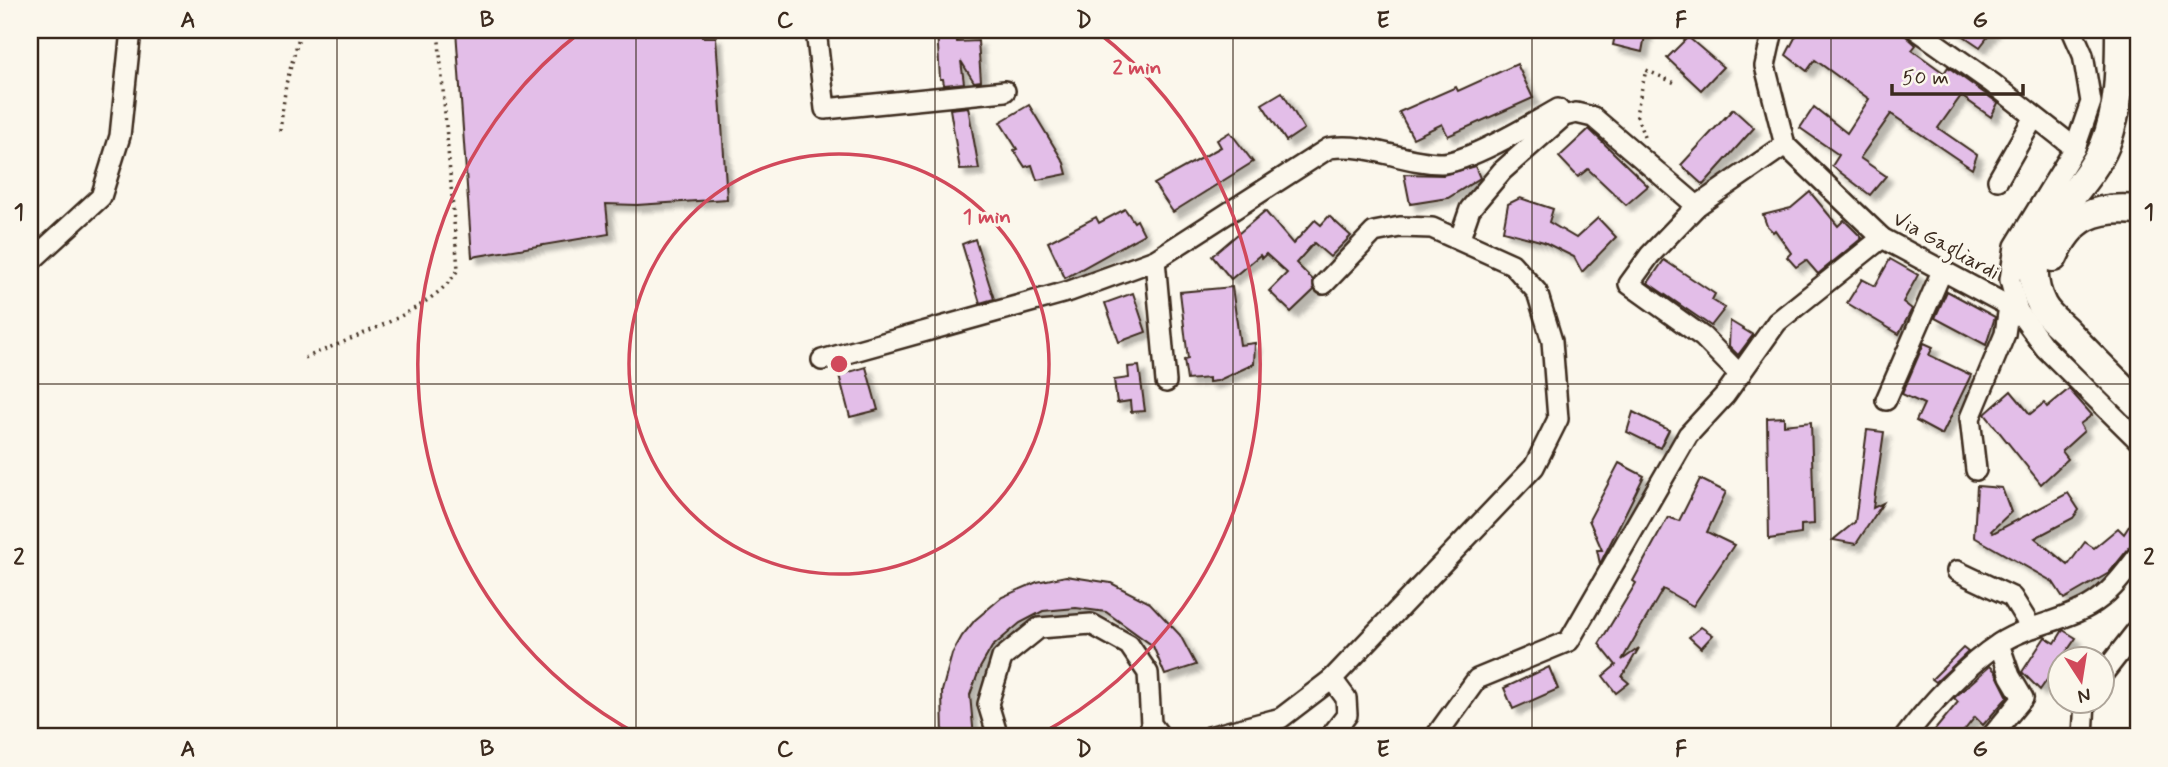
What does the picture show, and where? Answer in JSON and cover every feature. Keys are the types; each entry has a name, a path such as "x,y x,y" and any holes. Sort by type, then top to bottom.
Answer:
{"highway":[{"path":"2123,30 2138,76"},
{"path":"2123,30 2116,112 2104,147 2092,170 2044,233 2036,254 2034,273 2043,307 2138,404"},
{"path":"2078,343 2058,313 2050,290 2052,258 2064,233 2090,213 2113,208 2138,210"}],"street":[{"path":"30,262 101,197 120,136 131,30"},
{"path":"816,30 825,108 1005,91"},
{"path":"1740,375 1703,337 1629,284 1650,255 1697,206 1785,145 1765,66 1773,30"},
{"path":"1917,30 2075,148"},
{"path":"1976,470 1970,418 2013,308 2010,280 2015,246 2075,148 2091,102 2083,55 2072,30"},
{"path":"822,360 1070,291 1155,260 1329,148 1350,145 1442,163 1499,143 1558,109 1564,116"},
{"path":"1460,238 1470,209 1494,180 1564,116 1576,113 1592,117 1697,206"},
{"path":"1998,180 2034,117"},
{"name":"Via Gagliardi","path":"1785,145 1882,238 2013,308 2045,348 2138,440"},
{"path":"1209,737 1282,718 1332,679 1534,467 1558,419 1552,341 1537,292 1512,264 1460,238 1432,228 1400,228 1374,232 1324,284"},
{"path":"1435,737 1476,679 1569,641 1688,435 1740,375 1777,323 1882,238"},
{"path":"1155,260 1166,382"},
{"path":"1886,400 1942,271"},
{"path":"1905,737 1962,676 1998,644 2029,626 2089,606 2118,583 2138,556"},
{"path":"1957,571 2012,597 2029,626"},
{"path":"998,737 988,704 1002,658 1039,628 1091,624 1129,645 1148,673 1152,724 1161,737"},
{"path":"2116,657 2138,629"},
{"path":"1991,737 2023,698 2010,676 1998,644"},
{"path":"1330,737 1347,715 1346,698 1332,679"},
{"path":"2083,737 2084,714"}],"path":[{"path":"280,131 286,84 301,30"},
{"path":"305,358 415,308 452,282 458,269 438,30"},
{"path":"1639,155 1645,141 1636,114 1646,70 1675,83"}],"building":[{"path":"456,30 702,30 702,37 716,37 727,199 637,205 606,204 609,234 472,257"},
{"path":"937,30 955,30 957,42 978,41 981,81 974,82 961,61 964,83 944,85 943,79 940,79"},
{"path":"1616,30 1646,30 1642,52 1613,45"},
{"path":"1799,30 1905,30 1906,36 1916,45 1912,50 1944,73 1948,67 1998,103 1991,117 1961,96 1938,128 1977,155 1972,169 1891,114 1860,158 1886,176 1870,195 1832,166 1839,155 1800,128 1814,107 1847,133 1869,99 1815,60 1807,71 1786,55"},
{"path":"1955,30 1993,30 1980,47"},
{"path":"1688,37 1723,67 1701,90 1667,58"},
{"path":"1517,64 1533,98 1448,136 1442,124 1413,138 1399,112 1456,87 1458,91"},
{"path":"1282,92 1304,129 1286,141 1262,104"},
{"path":"1029,105 1064,163 1067,174 1037,180 1032,165 1025,167 1014,150 1017,149 1000,122"},
{"path":"968,107 979,169 960,170 950,109"},
{"path":"1733,109 1754,128 1703,185 1681,165"},
{"path":"1589,129 1648,186 1626,205 1588,169 1578,177 1559,157"},
{"path":"1230,132 1253,162 1173,212 1154,184 1221,147 1217,140"},
{"path":"1475,166 1480,178 1448,198 1410,204 1404,174 1443,175"},
{"path":"1810,192 1838,226 1844,220 1862,238 1818,274 1806,260 1796,267 1787,257 1791,253 1775,230 1773,232 1767,226 1763,215 1791,208"},
{"path":"1520,198 1553,209 1549,222 1576,238 1598,218 1616,237 1582,272 1574,257 1544,242 1503,231 1508,204"},
{"path":"1125,209 1134,222 1137,220 1144,234 1065,278 1048,242 1096,217 1099,223"},
{"path":"1265,211 1293,244 1315,220 1321,225 1329,216 1351,236 1330,257 1314,243 1296,263 1313,280 1314,290 1291,312 1269,291 1287,273 1266,254 1262,258 1260,255 1231,279 1212,256"},
{"path":"975,239 994,299 980,303 962,244"},
{"path":"1890,259 1918,275 1903,302 1912,309 1899,334 1847,303 1862,279 1875,286"},
{"path":"1664,260 1715,294 1712,300 1725,308 1711,326 1648,283"},
{"path":"1232,287 1240,345 1255,343 1254,364 1217,381 1209,382 1209,378 1187,380 1184,360 1188,359 1180,292"},
{"path":"1947,291 1995,317 1986,345 1935,318"},
{"path":"1133,293 1146,332 1119,342 1105,303"},
{"path":"1730,321 1753,335 1738,355 1729,346"},
{"path":"1924,343 1933,347 1929,355 1971,375 1942,435 1916,421 1924,404 1902,394"},
{"path":"1139,366 1145,411 1131,412 1130,401 1117,403 1114,380 1129,378 1128,367"},
{"path":"866,367 878,410 850,417 839,375"},
{"path":"2069,389 2092,415 2080,424 2084,431 2062,451 2068,459 2041,484 1985,414 2011,391 2030,414 2044,403 2047,407"},
{"path":"1633,412 1669,430 1660,448 1627,432"},
{"path":"1784,417 1784,425 1811,422 1814,524 1801,525 1801,534 1769,539 1767,418"},
{"path":"1867,430 1884,432 1873,508 1883,503 1856,544 1833,540 1855,522"},
{"path":"1619,463 1644,476 1600,564 1597,550 1602,550 1589,520"},
{"path":"1700,479 1726,492 1707,532 1734,545 1693,606 1663,589 1622,660 1639,648 1622,677 1629,683 1616,693 1603,676 1616,665 1599,644 1636,583 1633,581 1668,517 1679,521"},
{"path":"1977,486 2002,488 2011,512 1991,531 1993,533 2068,493 2079,510 2073,518 2035,538 2068,565 2085,542 2094,548 2118,528 2124,534 2138,512 2138,537 2109,573 2064,599 2053,582 1974,537"},
{"path":"1066,576 1111,583 1150,603 1180,635 1196,665 1165,675 1153,646 1106,612 1076,608 1043,611 1020,623 992,647 980,668 970,695 974,737 943,737 942,691 952,654 962,636 975,620 1002,597 1037,582"},
{"path":"1701,627 1713,635 1701,648 1689,637"},
{"path":"2063,630 2076,638 2072,644 2046,644 2046,681 2040,690 2022,672 2045,637 2055,643"},
{"path":"1963,648 1968,652 1936,682 1932,679"},
{"path":"1990,666 2008,697 1983,725 1975,717 1959,737 1929,737 1958,702 1954,698"},
{"path":"1549,667 1558,689 1513,709 1504,688"}]}
